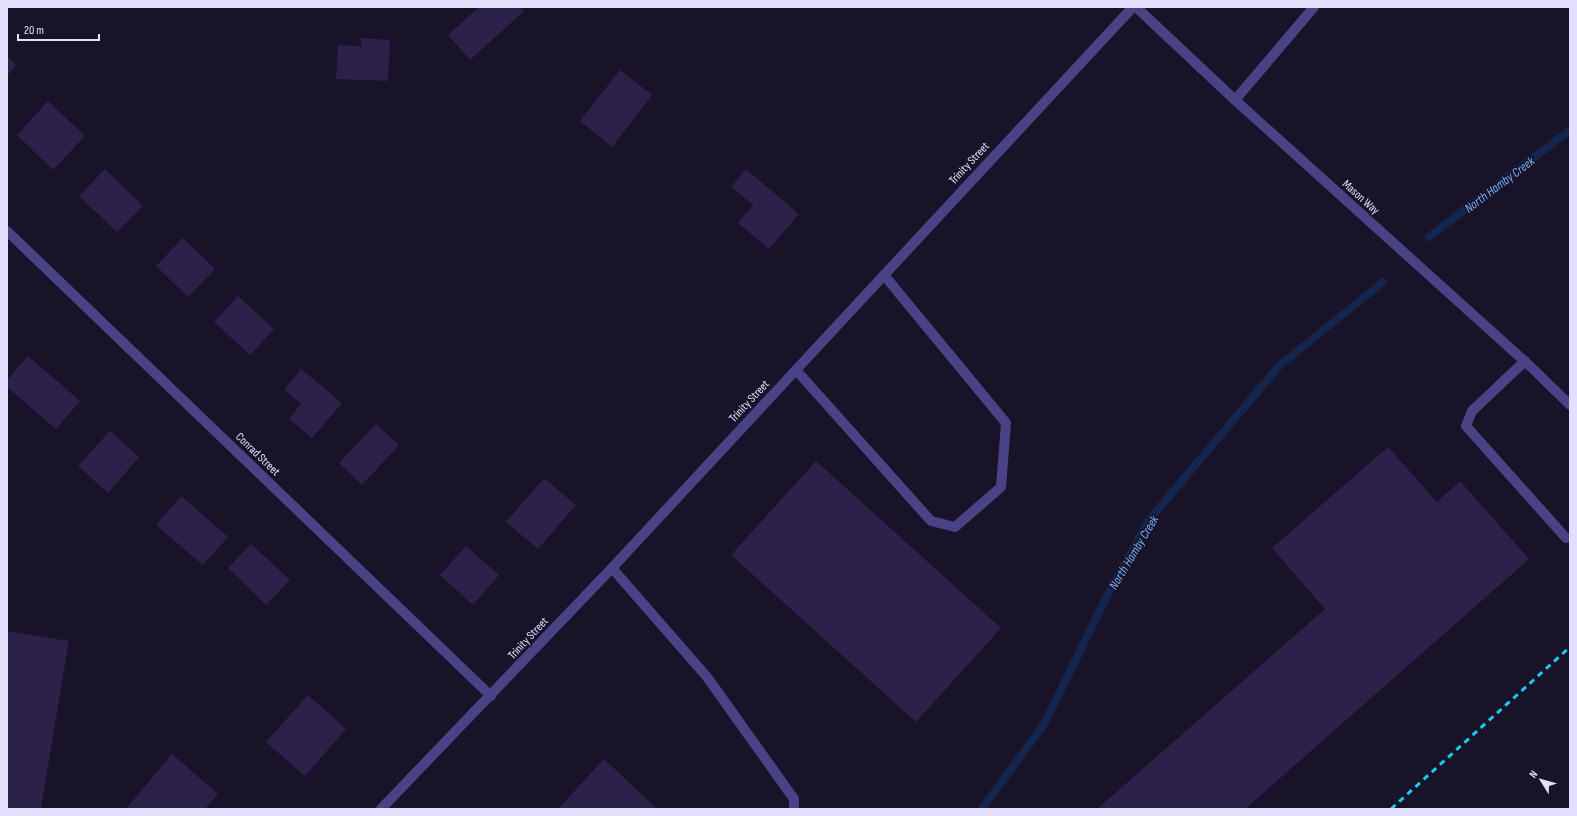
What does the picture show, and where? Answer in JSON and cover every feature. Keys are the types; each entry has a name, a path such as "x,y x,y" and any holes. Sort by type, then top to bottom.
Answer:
{"street":[{"name":"Trinity Street","path":"381,809 491,696 612,568 1132,7"},
{"name":"Mason Way","path":"1136,7 1235,100 1525,361 1570,405"},
{"path":"1235,100 1314,7"},
{"name":"Conrad Street","path":"7,231 491,696"},
{"path":"796,370 931,521 955,527 1001,487 1006,423 884,275"},
{"path":"1525,361 1472,411 1466,426 1566,538"},
{"path":"612,568 707,677 794,799 794,809"}],"building":[{"path":"479,7 521,7 524,11 470,60 448,35"},
{"path":"361,38 390,40 388,81 336,79 338,45 361,46"},
{"path":"7,56 16,65 7,76"},
{"path":"620,70 652,95 612,147 580,121"},
{"path":"48,101 85,136 53,170 17,135"},
{"path":"105,169 143,206 117,232 79,196"},
{"path":"746,169 799,214 769,249 738,223 753,205 731,187"},
{"path":"183,238 215,269 188,297 156,266"},
{"path":"238,296 274,329 250,355 214,322"},
{"path":"28,356 80,401 56,429 7,387 7,380"},
{"path":"301,369 342,403 312,438 289,419 301,404 284,390"},
{"path":"376,424 399,445 362,485 339,463"},
{"path":"110,431 139,457 108,493 78,466"},
{"path":"1388,447 1437,502 1460,481 1529,559 1245,809 1097,809 1325,609 1272,548"},
{"path":"816,461 1001,628 916,722 731,555"},
{"path":"544,478 576,505 538,549 506,522"},
{"path":"181,496 228,537 203,565 156,525"},
{"path":"251,544 290,580 266,605 228,568"},
{"path":"466,546 499,575 473,605 440,575"},
{"path":"7,631 69,641 41,809 7,809"},
{"path":"308,695 346,729 305,776 266,742"},
{"path":"172,754 218,794 205,809 126,809"},
{"path":"604,759 657,809 558,809"}],"waterway":[{"name":"North Hamby Creek","path":"1429,237 1570,130"},
{"name":"North Hamby Creek","path":"982,809 1044,724 1107,596 1149,520 1279,366 1383,282"}],"railway":[{"path":"1391,809 1570,647"}]}
